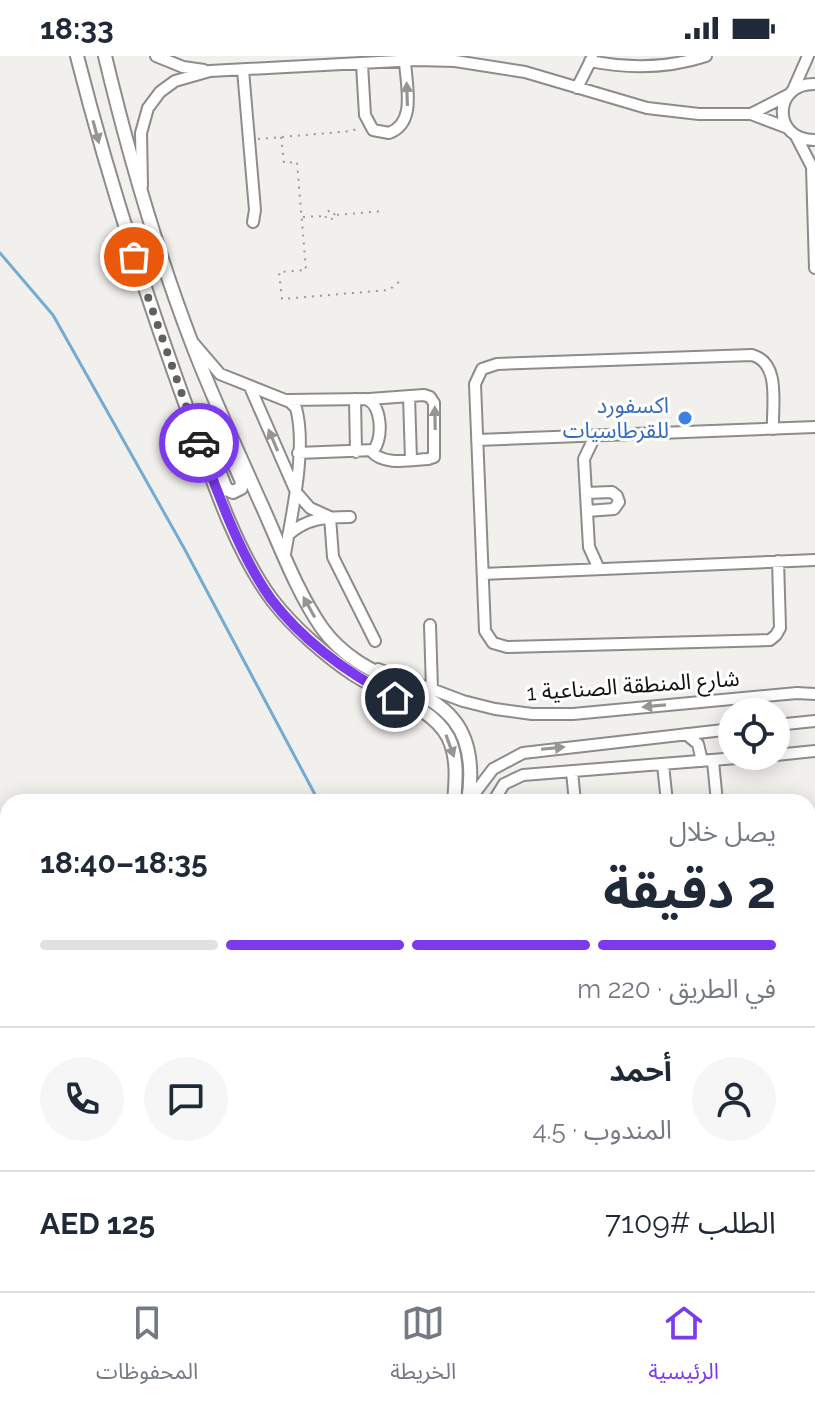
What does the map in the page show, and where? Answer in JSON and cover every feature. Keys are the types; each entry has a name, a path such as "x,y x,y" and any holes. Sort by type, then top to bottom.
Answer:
{"main road":[{"path":"77,56 120,214 190,416 225,507 255,572 286,616 342,667 429,716 441,727 455,755 454,794"},
{"path":"105,56 142,192 190,339 307,604 341,650 365,667 430,698 453,718 464,736 469,754 469,794"},
{"path":"190,416 202,430 226,489 233,492 239,490 242,482 210,407 207,383"}],"street":[{"path":"156,56 183,67 210,71 455,61 492,66 624,103 673,112 751,114 815,140"},
{"path":"649,56 658,66"},
{"path":"577,88 592,58 615,65 658,66 706,56"},
{"path":"809,56 815,68"},
{"path":"809,56 783,111 792,132 813,163 815,268"},
{"path":"362,64 366,120 373,130 383,133 394,132 405,121 405,61"},
{"path":"243,70 255,210 253,222"},
{"path":"142,192 141,133 148,108 160,92 175,81 210,71"},
{"path":"751,114 803,85 815,84"},
{"path":"190,339 220,374 286,400 293,404 297,412 296,492 285,554"},
{"path":"773,429 771,371 761,358 752,355 497,364 482,369 476,380 485,631 489,640 502,647 766,640 773,638 780,628 778,561"},
{"path":"250,387 296,492 310,508 330,517"},
{"path":"409,396 411,460"},
{"path":"286,400 427,396 434,403 435,454 428,459 385,460 371,451 298,453"},
{"path":"360,399 373,402 378,410 378,445 371,451"},
{"path":"356,452 360,399"},
{"path":"477,440 815,427"},
{"path":"595,436 584,459 589,547 599,569"},
{"path":"586,493 612,492 619,502 614,509 587,511"},
{"path":"330,517 333,557 375,641"},
{"path":"288,535 307,521 350,517"},
{"path":"483,574 815,560"},
{"path":"430,625 432,689"},
{"name":"شارع المنطقة الصناعية 1","path":"365,667 391,672 495,709 553,715 797,693 815,694"},
{"path":"790,724 815,721"},
{"path":"474,794 493,769 523,753 716,731"},
{"path":"701,749 716,731"},
{"path":"686,734 695,740 708,761 715,794"},
{"path":"790,754 815,751"},
{"path":"498,794 504,784 516,777 718,760"},
{"path":"663,765 666,794"},
{"path":"572,772 574,794"}],"path":[{"path":"249,140 352,131 366,120"},
{"path":"281,137 284,163 297,162 306,270 279,272 282,299 389,290 400,281"},
{"path":"325,216 331,210 335,215"},
{"path":"302,217 325,216 331,220 335,215 384,211"}],"waterway":[{"path":"0,253 53,315 184,548 315,794"}],"way so far":[{"path":"134,257 199,443"}],"place":[{"name":"اكسفورد للقرطاسيات","path":"685,418"}],"route":[{"path":"199,443 239,540 271,598 286,616 342,667 395,698"}]}
